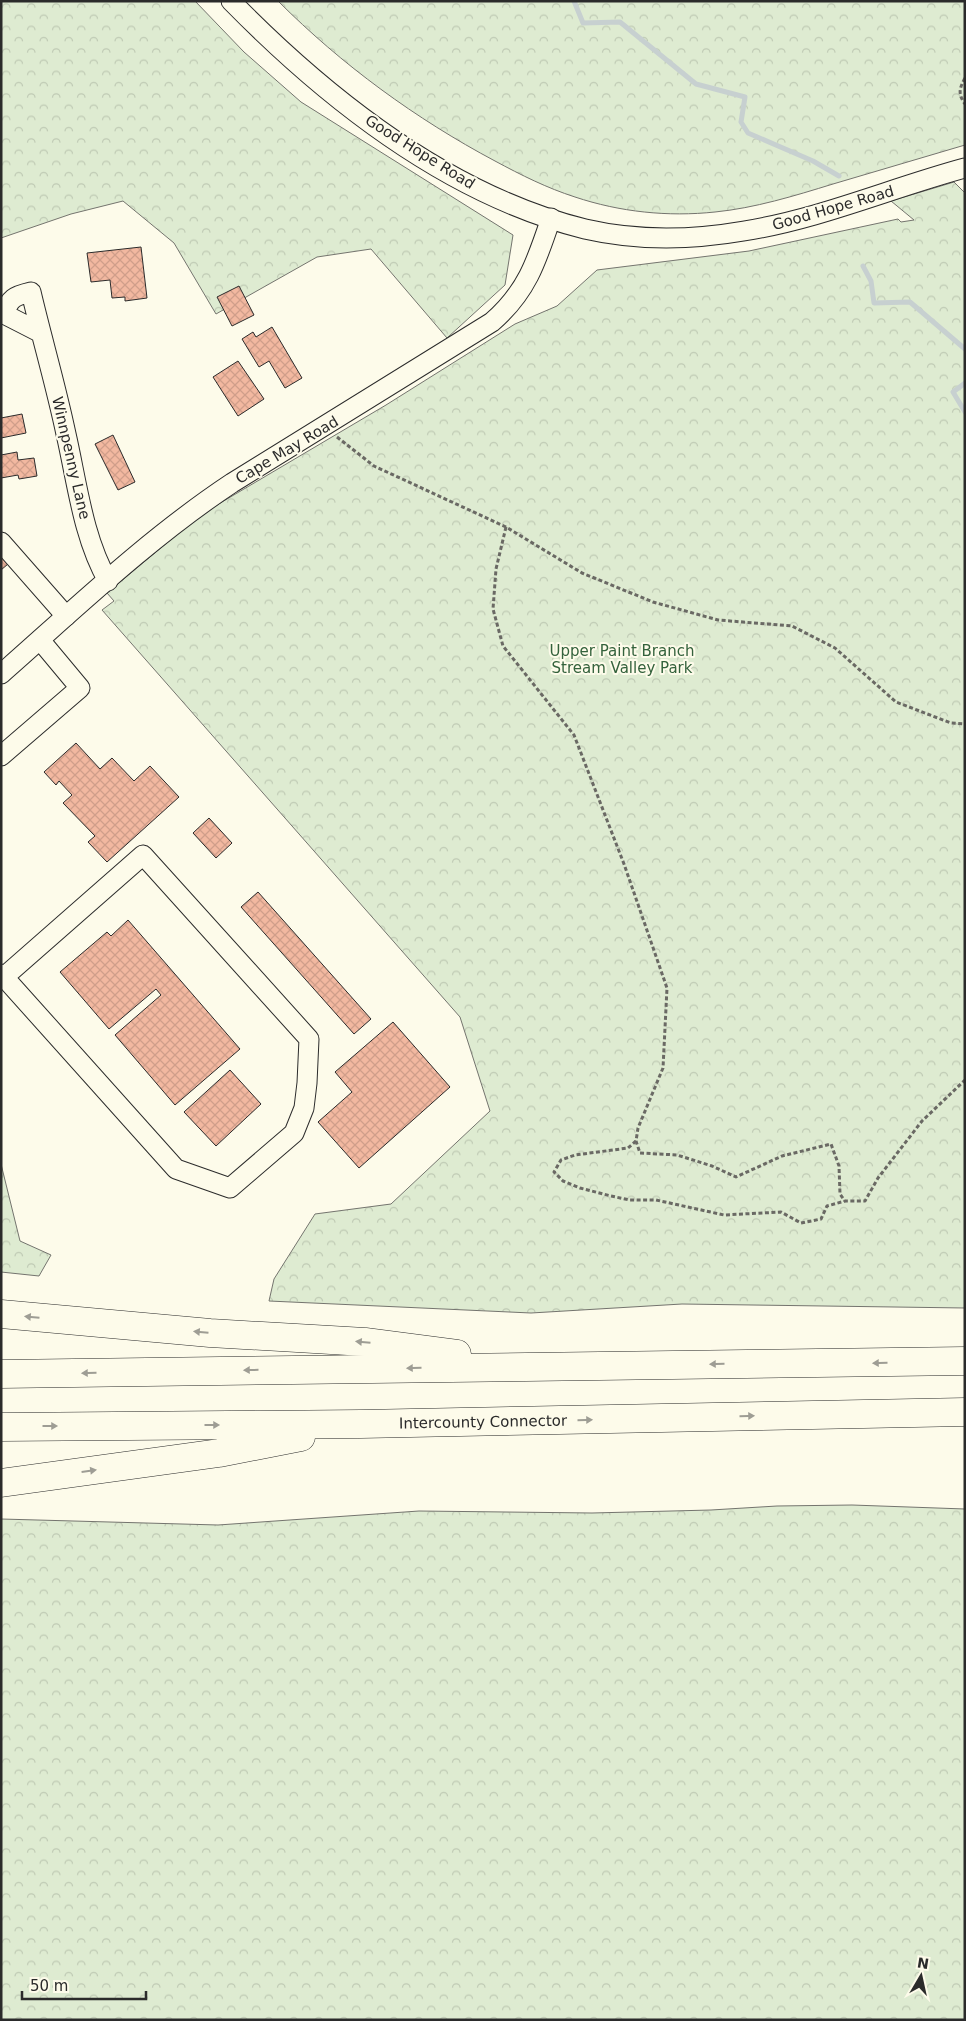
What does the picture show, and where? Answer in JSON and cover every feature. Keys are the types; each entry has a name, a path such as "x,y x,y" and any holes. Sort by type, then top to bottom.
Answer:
{"highway":[{"path":"1,1314 210,1333 365,1342 550,1366"},
{"path":"1,1374 965,1361"},
{"name":"Intercounty Connector","path":"1,1426 361,1424 965,1412"},
{"path":"1,1482 220,1453 361,1424"}],"street":[{"name":"Good Hope Road","path":"231,1 325,88 380,129 461,179 490,194 551,218 586,229 632,236 676,238 722,235 763,228 818,215 965,168"},
{"name":"Cape May Road","path":"1,674 66,616 193,510 232,483 492,322 504,312 518,295 539,254 551,218"},
{"name":"Winnpenny Lane","path":"41,333 89,536 98,564 108,581"},
{"path":"1,542 66,616"},
{"path":"1,756 80,688 40,640"},
{"path":"143,855 309,1039 304,1108 294,1133 230,1188 176,1169 3,975 143,855"}],"path":[{"path":"965,78 959,88 960,97 965,104"},
{"path":"324,427 374,466 506,527 582,572 653,602 718,620 792,626 835,648 896,702 951,723 965,724"},
{"path":"506,527 496,569 493,609 503,646 574,735 624,864 667,988 663,1068 638,1128 636,1141 640,1153 677,1155 712,1166 736,1177 782,1156 831,1144 839,1166 840,1194 845,1201"},
{"path":"636,1141 628,1148 568,1157 562,1160 554,1172 563,1181 580,1188 630,1200 656,1200 724,1215 781,1212 801,1223 821,1219 827,1206 845,1201 865,1201 878,1178 922,1121 965,1080"}],"green space":[{"path":"1,1 195,1 244,52 301,102 513,235 505,285 447,338 371,249 317,257 216,314 174,243 123,201 71,214 1,238"},
{"path":"278,1 965,1 965,145 789,197 745,208 680,214 627,210 592,202 554,190 466,145 408,109 354,69 302,25"},
{"name":"Upper Paint Branch Stream Valley Park","path":"954,182 965,193 965,1308 682,1304 531,1313 269,1301 274,1279 315,1214 391,1204 490,1111 460,1017 102,610 114,601 107,593 200,515 386,405 515,324 557,306 597,270 749,251 898,219 901,222 914,220 891,201"},
{"path":"1,1164 20,1241 51,1255 39,1276 1,1272"},
{"path":"852,1505 965,1509 965,2020 1,2020 1,1519 218,1525 419,1511 592,1513"}],"building":[{"path":"141,247 147,298 125,301 125,297 112,298 110,280 91,282 87,253"},
{"path":"239,286 254,315 232,326 217,297"},
{"path":"272,327 302,378 285,388 269,361 259,367 242,339 253,332 256,337"},
{"path":"238,361 264,399 238,416 213,377"},
{"path":"22,414 26,433 1,438 1,418"},
{"path":"113,435 135,482 118,490 95,444"},
{"path":"17,452 18,460 34,458 37,476 19,479 18,475 1,478 1,455"},
{"path":"1,555 8,564 1,570"},
{"path":"76,743 100,769 112,758 134,781 150,766 179,797 107,862 88,842 95,836 63,803 72,795 59,781 56,785 44,772"},
{"path":"209,818 232,843 216,858 193,833"},
{"path":"258,892 371,1019 354,1034 241,907"},
{"path":"128,920 240,1049 175,1105 115,1035 161,995 156,989 109,1029 60,972 107,932 111,936"},
{"path":"393,1022 450,1087 359,1168 318,1122 352,1092 335,1072"},
{"path":"230,1070 261,1104 216,1146 184,1112"}],"waterway":[{"path":"574,1 583,23 620,22 696,84 745,97 741,122 748,133 813,161 839,176"},
{"path":"863,266 871,281 874,303 910,302 965,349"},
{"path":"965,383 953,392 965,412"}]}
